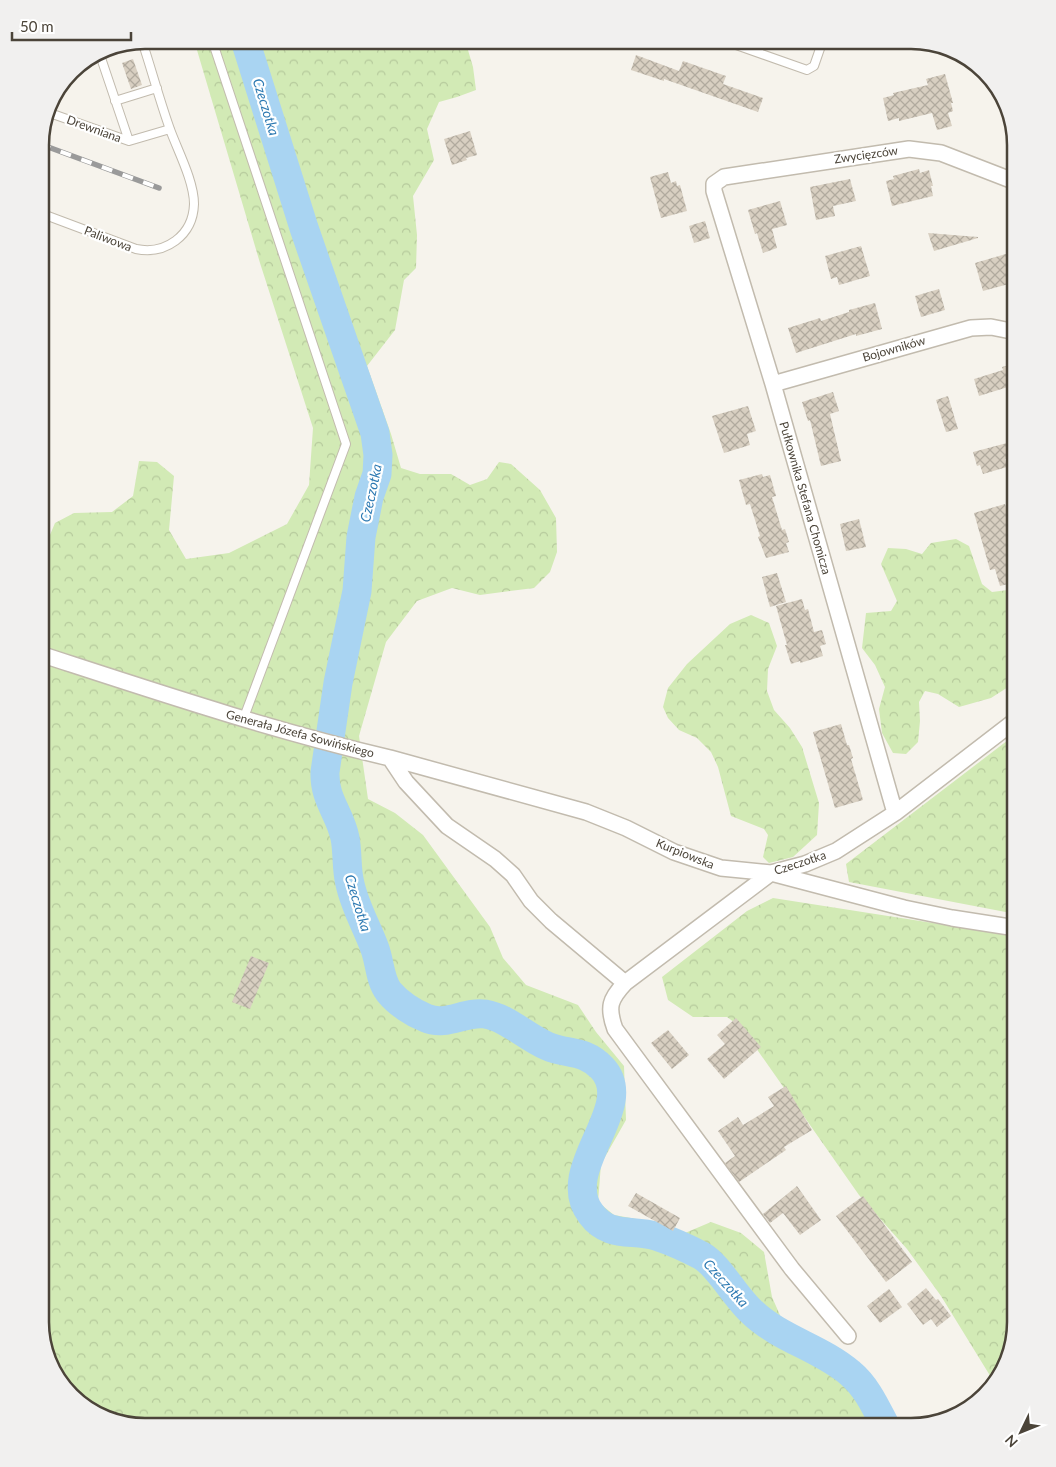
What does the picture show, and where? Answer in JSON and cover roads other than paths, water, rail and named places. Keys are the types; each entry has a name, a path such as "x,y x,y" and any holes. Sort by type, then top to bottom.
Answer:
{"street":[{"name":"Zwycięzców","path":"714,184 724,177 908,149 941,153 1007,179"},
{"name":"Pułkownika Stefana Chomicza","path":"714,184 714,191 772,384 895,813"},
{"name":"Bojowników","path":"772,384 971,328 991,327 1007,330"},
{"name":"Generała Józefa Sowińskiego","path":"49,657 243,720 390,758 406,782 447,826 513,875 531,901 551,921 626,983"},
{"name":"Czeczotka","path":"848,1336 792,1269 615,1029 611,1019 613,996 626,983 771,873 805,864 836,851 895,813 1007,727"},
{"name":"Kurpiowska","path":"390,758 586,812 626,828 674,852 721,868 771,873 904,908 1007,927"}],"lane":[{"name":"Paliwowa","path":"49,216 136,249 156,250 166,248 188,226 194,205 192,190 170,129 145,49"},
{"path":"215,49 346,444 243,720"},
{"path":"748,49 807,70 814,66 820,49"},
{"path":"101,60 129,142"},
{"path":"115,101 157,88"},
{"name":"Drewniana","path":"54,114 129,142 170,129"}],"waterway":[{"name":"Czeczotka","path":"248,49 304,228 375,433 378,455 377,474 369,497 361,537 357,591 338,683 325,782 343,829 352,892 375,949 386,988 397,1000 426,1018 441,1021 478,1014 493,1016 547,1046 582,1055 602,1068 611,1084 611,1101 583,1178 583,1196 591,1214 605,1227 613,1230 656,1236 702,1256 715,1267 746,1306 763,1321 788,1337 839,1364 850,1373 871,1398 881,1418"}],"railway":[{"path":"49,147 159,188"}]}
